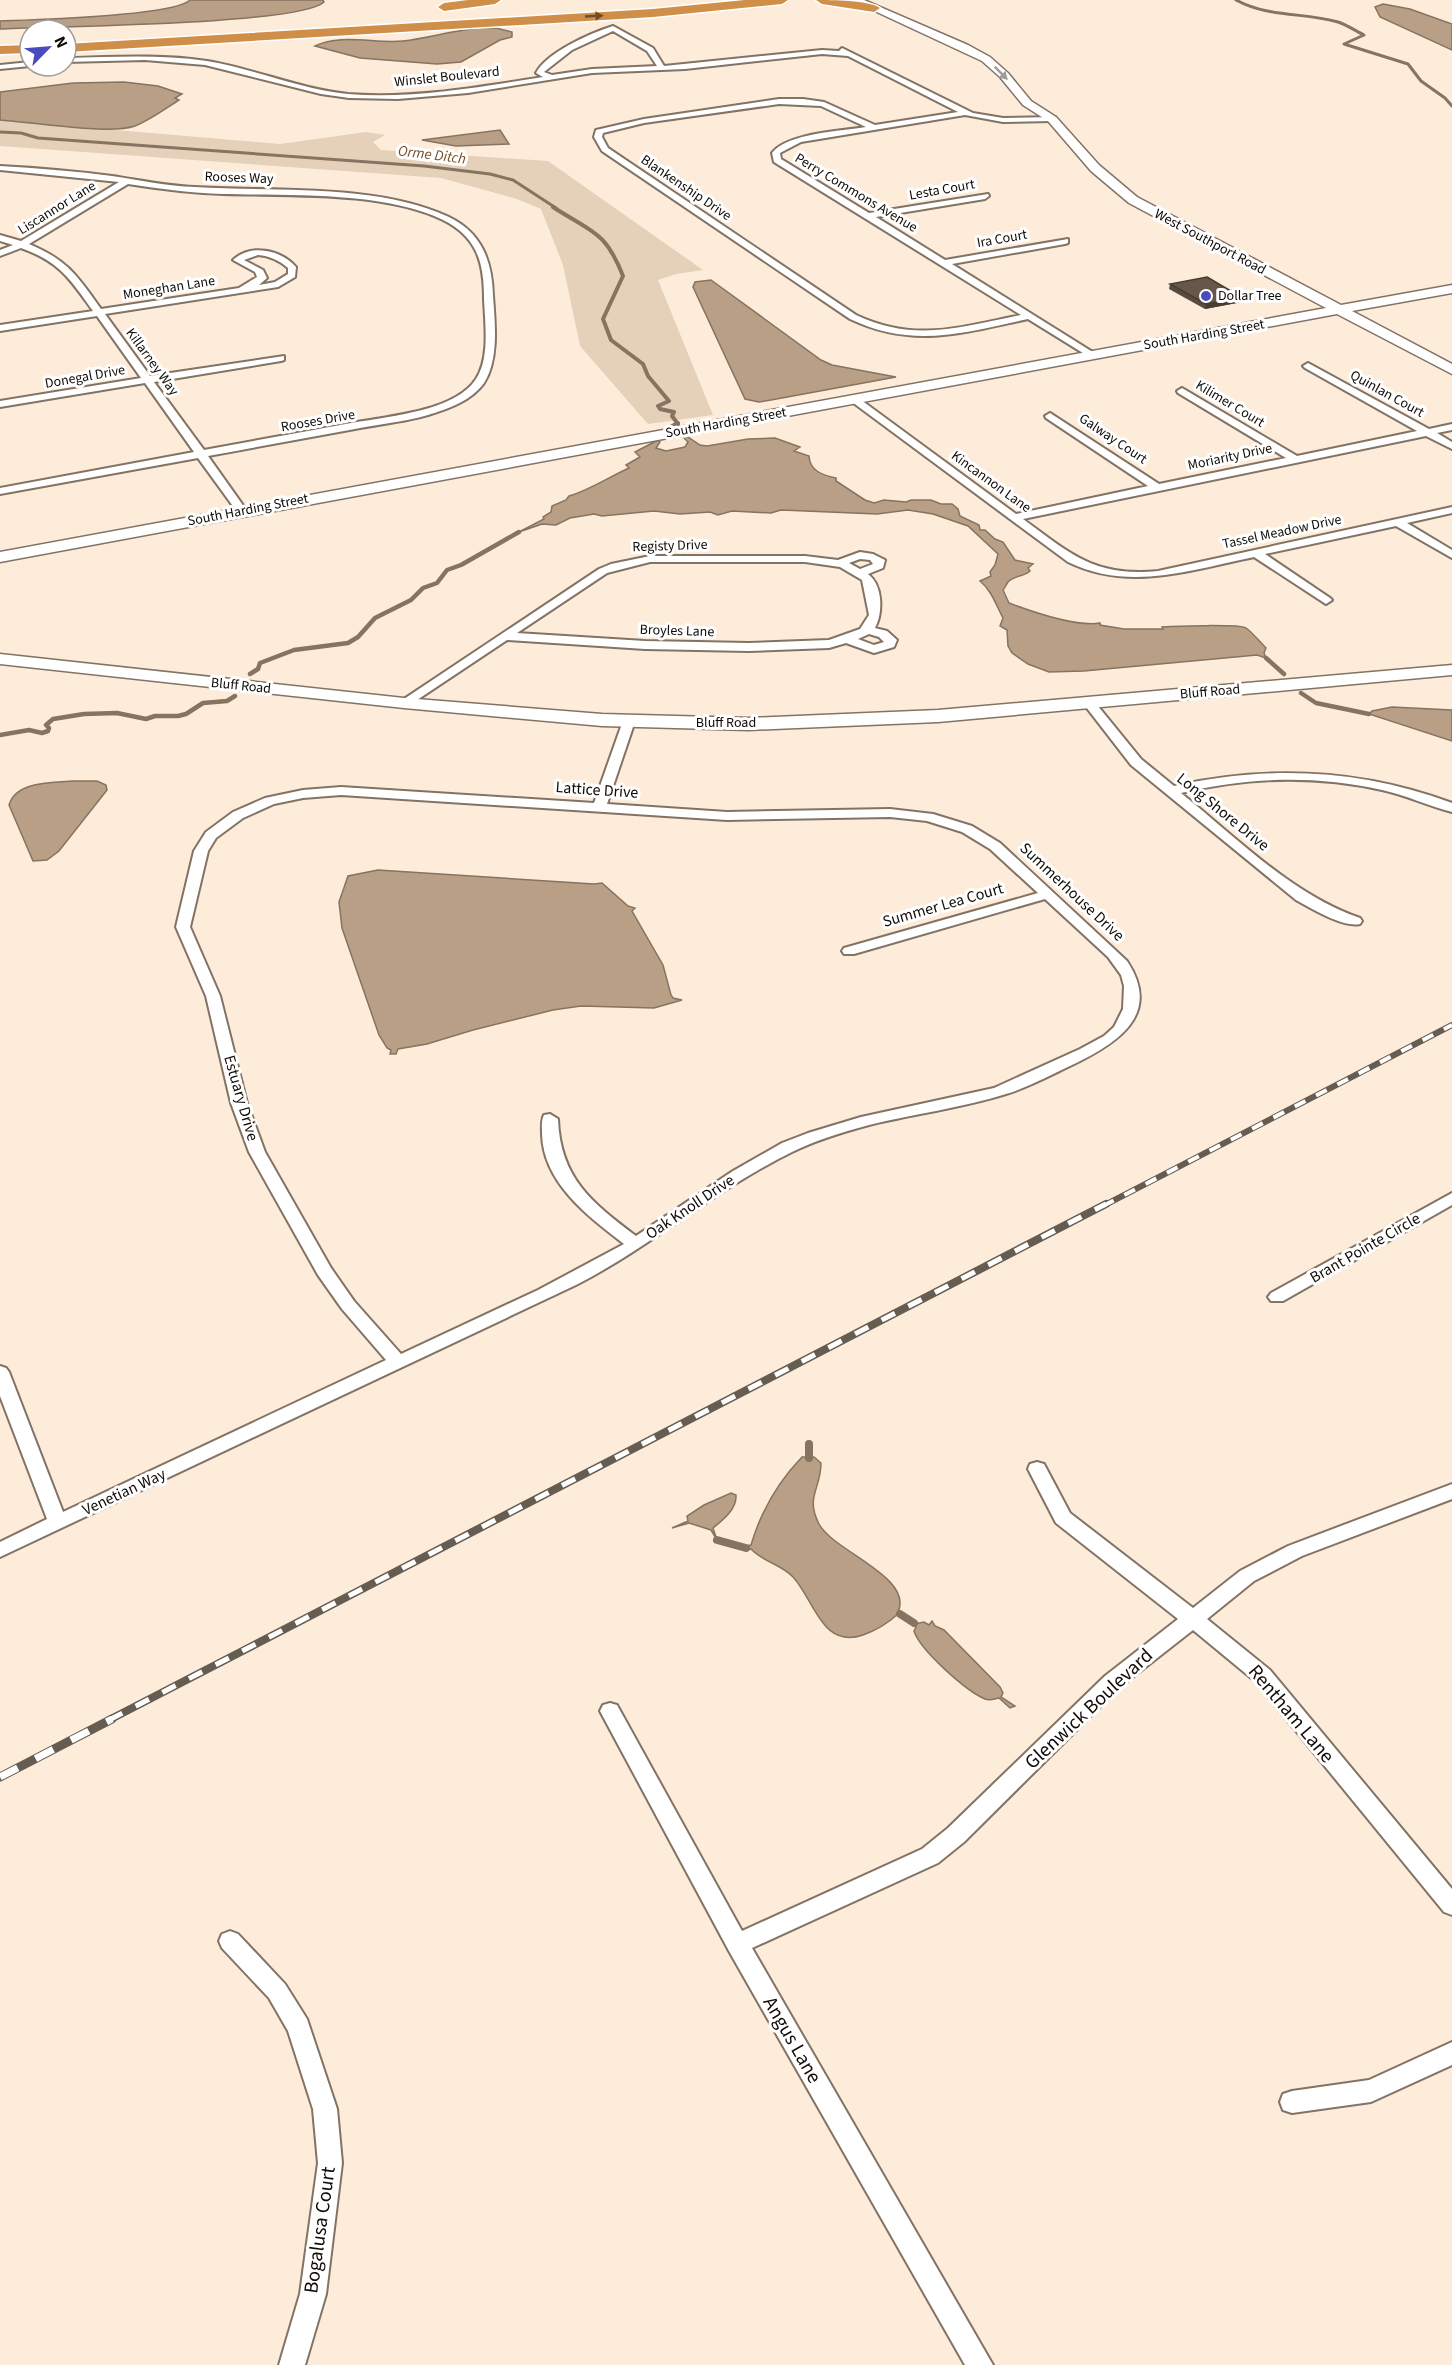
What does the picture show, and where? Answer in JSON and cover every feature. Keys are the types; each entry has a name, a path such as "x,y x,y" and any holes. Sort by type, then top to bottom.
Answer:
{"highway":[{"path":"78,47 653,13 793,0"},
{"path":"822,0 874,8"},
{"path":"347,30 627,1"},
{"path":"430,9 499,4"},
{"path":"78,38 379,21 499,4"},
{"path":"194,32 354,17"},
{"path":"0,41 18,40"},
{"path":"0,50 18,49"}],"main road":[{"name":"West Southport Road","path":"856,0 980,56 1004,75 1028,103 1052,119 1095,168 1133,200 1452,370"},
{"path":"888,1 988,49 1009,64"},
{"name":"West Southport Road","path":"1047,103 1052,119"},
{"name":"South Harding Street","path":"0,557 1452,290"},
{"name":"Bluff Road","path":"0,659 531,715 629,721 749,724 857,721 1089,703 1452,670"}],"street":[{"path":"550,77 540,73 557,57 569,48 613,28 650,50 662,68"},
{"name":"Winslet Boulevard","path":"78,60 145,58 205,63 321,92 376,97 435,95 592,71 752,61 822,52 851,54 964,113 1004,120 1052,119"},
{"path":"0,67 18,65"},
{"name":"Blankenship Drive","path":"873,127 836,108 813,102 799,102 765,104 629,123 599,132 598,137 605,149 853,317 867,324 900,333 922,333 962,329 1029,316"},
{"name":"Perry Commons Avenue","path":"964,113 799,140 780,148 776,153 777,160 1094,356"},
{"name":"Rooses Way","path":"0,168 64,172 194,190 376,199 432,213 471,234"},
{"name":"Liscannor Lane","path":"0,253 25,244 127,181"},
{"name":"Lesta Court","path":"868,216 985,196"},
{"name":"Rooses Drive","path":"0,491 203,456 424,413 448,405 473,391 485,377 488,362 487,265 471,234"},
{"name":"Killarney Way","path":"0,238 25,244 51,257 69,271 242,511"},
{"name":"Ira Court","path":"944,263 1065,241"},
{"name":"Moneghan Lane","path":"0,328 240,291 278,284 292,274 292,267 287,261 276,256 256,253 243,255 237,260 259,270 262,278 254,285 240,291"},
{"name":"Donegal Drive","path":"0,405 281,358"},
{"name":"Quinlan Court","path":"1308,366 1452,446"},
{"name":"Kilimer Court","path":"1182,391 1295,459"},
{"name":"Kincannon Lane","path":"853,399 1080,564 1118,575"},
{"name":"Galway Court","path":"1050,416 1158,488"},
{"name":"Moriarity Drive","path":"1015,517 1452,427"},
{"name":"Tassel Meadow Drive","path":"1118,575 1158,574 1452,510"},
{"path":"1398,522 1452,555"},
{"path":"1256,553 1326,600"},
{"path":"840,564 851,557 860,555 872,556 879,561 879,566 860,573 871,585 874,619 866,629 887,636 891,640 890,644 884,648 872,650 863,648 848,639"},
{"name":"Registy Drive","path":"404,703 603,572 625,563 650,559 805,559 840,564 860,573"},
{"name":"Broyles Lane","path":"506,636 716,647 817,645 848,639 866,629"},
{"name":"Long Shore Drive","path":"1089,703 1136,762 1171,791 1301,897 1332,913 1355,921"},
{"path":"599,807 629,721"},
{"path":"1171,791 1202,783 1242,777 1309,777 1385,787 1452,808"},
{"name":"Lattice Drive","path":"238,815 270,801 303,794 341,791 735,816 890,813 921,816 957,825"},
{"name":"Estuary Drive","path":"238,815 211,835 201,851 183,927 213,996 244,1121 257,1152 324,1271 348,1305 398,1362"},
{"name":"Summerhouse Drive","path":"957,825 996,846 1118,958 1132,985 1132,1007"},
{"name":"Summer Lea Court","path":"849,951 1048,894"},
{"name":"Oak Knoll Drive","path":"248,1433 584,1274 636,1244 732,1179 787,1148 858,1122 1010,1087 1106,1041 1123,1025 1132,1007"},
{"path":"550,1119 549,1145 561,1171 586,1205 636,1244"},
{"name":"Brant Pointe Circle","path":"1277,1297 1452,1198"},
{"path":"0,1372 58,1523"},
{"name":"Venetian Way","path":"0,1550 248,1433"},
{"name":"Rentham Lane","path":"1037,1469 1063,1518 1263,1676 1452,1905"},
{"name":"Glenwick Boulevard","path":"737,1944 930,1856 956,1835 1112,1682 1247,1576 1277,1559 1452,1491"},
{"name":"Angus Lane","path":"610,1711 737,1944 980,2365"},
{"name":"Bogalusa Court","path":"230,1941 277,1990 299,2027 325,2109 330,2163 313,2294 292,2365"},
{"path":"1292,2102 1371,2091 1452,2053"}],"shaded area":[{"path":"190,0 323,0 324,2 305,10 224,20 78,26 78,18 69,18 158,10"},
{"path":"1383,4 1410,9 1452,24 1452,50 1380,17 1375,7"},
{"path":"18,20 18,28 0,29 0,21"},
{"path":"481,28 496,28 512,32 512,37 500,40 461,62 437,64 360,58 315,46 347,39 403,41"},
{"path":"124,82 158,86 182,94 175,98 179,100 152,118 135,126 123,128 89,129 0,120 0,92 73,83"},
{"path":"0,120 280,144 366,132 385,135 373,142 381,150 548,161 703,270 676,274 658,280 713,415 648,424 580,346 563,265 541,209 517,199 441,178 0,146"},
{"path":"500,130 509,144 456,146 422,140"},
{"path":"711,280 821,360 832,365 896,377 759,402 745,399 693,287 695,282"},
{"path":"681,435 685,435 700,445 707,446 748,439 775,438 800,447 794,451 809,456 814,469 836,478 836,481 865,500 874,503 884,500 906,502 931,500 941,504 952,504 958,509 960,516 979,525 980,530 985,530 995,539 1003,542 1015,560 1033,564 1028,568 1030,571 1010,580 1003,590 1009,603 1067,621 1100,623 1100,625 1124,629 1192,626 1246,628 1266,648 1264,653 1266,658 1257,655 1084,671 1049,672 1028,664 1012,653 1008,646 1007,630 1000,626 1003,618 991,594 980,581 991,576 990,572 998,554 968,526 933,514 908,510 877,514 781,510 771,513 732,511 718,515 710,512 680,514 654,511 602,516 594,514 570,518 556,525 542,524 519,532 544,519 543,517 551,512 552,506 566,500 569,496 629,468 626,465 640,457 635,452 656,441 660,442 656,448 666,451 685,447 688,442"},
{"path":"1392,707 1452,710 1452,741 1369,714 1372,711"},
{"path":"72,781 97,781 106,785 107,790 59,851 47,860 33,861 9,805 13,797 26,787"},
{"path":"378,870 602,883 628,906 635,908 632,911 663,965 671,995 673,998 682,1000 654,1008 581,1006 553,1010 427,1044 398,1049 396,1054 390,1054 391,1050 387,1048 379,1035 342,928 339,902 348,876"},
{"path":"802,1457 814,1457 821,1463 813,1500 819,1524 827,1534 884,1576 894,1587 900,1599 898,1612 900,1614 863,1635 849,1638 829,1629 793,1577 744,1546 751,1545 771,1498"},
{"path":"731,1493 736,1495 734,1505 729,1514 713,1528 717,1540 711,1530 689,1523 672,1528 688,1521 687,1516 704,1505"},
{"path":"932,1621 935,1626 944,1630 1000,1687 1003,1693 1001,1697 1015,1706 1010,1708 999,1698 987,1700 977,1695 934,1659 914,1631 916,1627 914,1624 924,1622 929,1625"}],"building":[{"name":"Dollar Tree","path":"1207,277 1243,298 1206,304 1170,284"}],"waterway":[{"path":"1236,0 1261,10 1325,19 1345,25 1364,35 1344,44 1408,64 1421,81 1445,98 1452,106"},
{"name":"Orme Ditch","path":"0,132 21,133 38,138 424,166 490,174 513,180 556,208"},
{"name":"Orme Ditch","path":"553,207 596,234 610,249 623,276 603,319 611,340 643,364 648,376 669,401 658,406 660,409 674,412 672,416 677,423"},
{"path":"666,429 677,423"},
{"name":"Orme Ditch","path":"677,423 677,428"},
{"path":"250,674 258,669 260,663 294,650 348,643 358,637 375,618 411,600 423,588 437,583 447,570 461,565 519,532"},
{"name":"Orme Ditch","path":"1266,658 1284,674"},
{"name":"Orme Ditch","path":"1301,693 1316,703 1369,714"},
{"path":"0,735 29,730 42,733 48,731 49,728 46,725 53,719 84,714 117,713 146,719 155,716 178,716 186,714 203,703 227,701 235,696"},
{"path":"809,1444 809,1458"},
{"path":"717,1540 746,1548"},
{"path":"900,1614 914,1623"}],"railway":[{"path":"1103,1206 1452,1025"},
{"path":"109,1720 1106,1204"},
{"path":"0,1777 112,1719"}],"place":[{"name":"Dollar Tree","path":"1206,296"}]}
